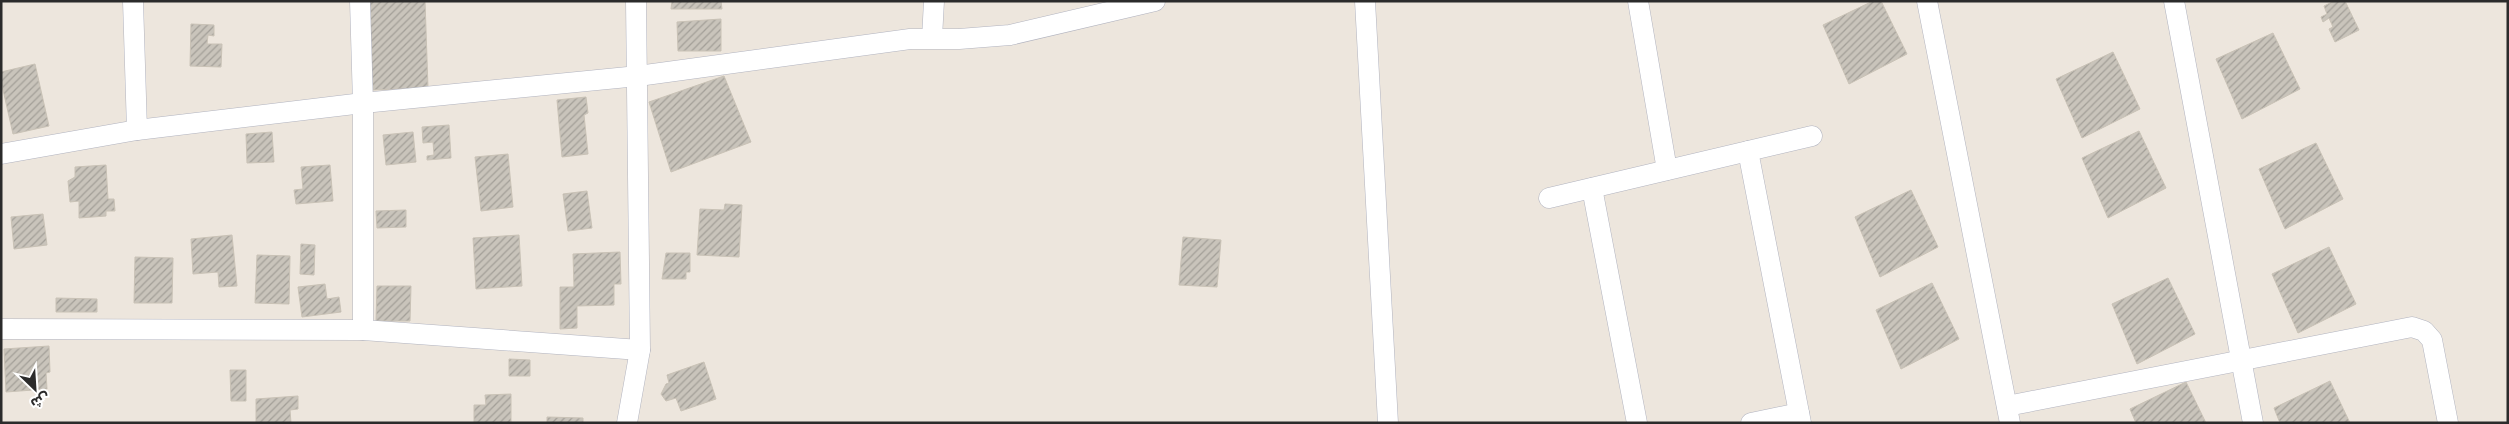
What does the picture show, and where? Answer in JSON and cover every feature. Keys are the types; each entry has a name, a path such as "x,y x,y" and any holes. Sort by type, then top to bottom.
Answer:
{"street":[{"path":"133,1 137,130"},
{"path":"360,1 363,103 363,330"},
{"path":"627,423 640,350 636,1"},
{"path":"932,38 934,1"},
{"path":"1,154 137,130 363,103 638,76 886,41 932,38 959,40 1010,35 1154,1"},
{"path":"1365,1 1388,423"},
{"path":"1638,1 1667,170"},
{"path":"1927,1 2008,414 2241,361 2406,327 2418,328 2432,340 2448,423"},
{"path":"2174,1 2253,423"},
{"path":"1549,198 1812,136"},
{"path":"1748,152 1800,418 1751,423"},
{"path":"1592,188 1637,423"},
{"path":"1,329 363,330 640,350"}],"building":[{"path":"369,1 425,1 428,88 372,90"},
{"path":"672,1 721,1 722,9 671,9"},
{"path":"1873,1 1881,1 1907,54 1849,84 1823,25"},
{"path":"2334,1 2345,1 2359,30 2335,42 2329,29 2333,27 2329,18 2323,22 2321,17 2327,14 2324,6"},
{"path":"721,19 721,51 678,51 677,22"},
{"path":"191,24 214,25 214,36 208,35 207,44 222,44 221,67 190,66"},
{"path":"2273,33 2300,89 2242,119 2216,59"},
{"path":"2113,52 2140,109 2082,138 2056,79"},
{"path":"35,64 49,126 13,134 1,81 1,72"},
{"path":"724,76 751,142 671,172 649,102"},
{"path":"586,97 588,113 584,115 588,154 562,157 557,100"},
{"path":"449,125 451,158 427,160 427,156 434,155 433,142 423,143 422,127"},
{"path":"2139,131 2166,188 2108,218 2082,158"},
{"path":"272,132 274,162 247,163 246,134"},
{"path":"413,132 416,162 386,165 383,135"},
{"path":"2316,143 2343,199 2285,229 2259,169"},
{"path":"508,154 513,207 481,211 475,157"},
{"path":"106,165 108,199 114,199 115,211 106,211 106,216 79,218 79,201 70,202 68,181 75,177 75,167"},
{"path":"330,165 333,201 296,204 294,190 303,189 301,167"},
{"path":"1911,190 1938,247 1880,277 1855,217"},
{"path":"587,191 592,228 568,231 563,194"},
{"path":"725,204 742,205 739,257 697,255 700,209 724,210"},
{"path":"406,210 406,227 377,228 376,211"},
{"path":"43,214 47,245 14,249 11,217"},
{"path":"232,235 237,286 219,287 218,272 193,274 191,239"},
{"path":"519,235 522,286 476,289 473,238"},
{"path":"1183,237 1221,240 1217,287 1179,285"},
{"path":"301,244 315,245 314,275 300,274"},
{"path":"2329,247 2356,304 2298,333 2272,274"},
{"path":"620,252 621,284 614,284 614,305 577,306 577,328 560,329 560,287 574,287 573,254"},
{"path":"666,253 690,253 690,272 686,272 686,279 662,279"},
{"path":"257,255 290,256 289,304 255,303"},
{"path":"135,257 173,258 172,303 134,303"},
{"path":"2168,278 2195,334 2137,364 2112,304"},
{"path":"1932,283 1959,339 1901,369 1876,310"},
{"path":"325,284 327,299 339,297 341,312 302,317 298,287"},
{"path":"377,286 411,286 410,321 376,321"},
{"path":"56,298 97,299 97,312 56,312"},
{"path":"49,346 50,372 46,373 47,389 6,392 4,349"},
{"path":"509,359 530,360 530,376 509,376"},
{"path":"704,362 716,399 681,411 676,398 666,401 661,394 666,384 669,383 667,375"},
{"path":"230,370 246,370 246,401 231,401"},
{"path":"2330,381 2350,423 2280,423 2274,408"},
{"path":"2186,382 2206,423 2136,423 2130,409"},
{"path":"511,394 511,423 474,423 474,405 486,405 485,395"},
{"path":"298,396 298,409 290,410 291,423 256,423 256,399"},
{"path":"547,417 583,418 583,423 547,423"}]}
